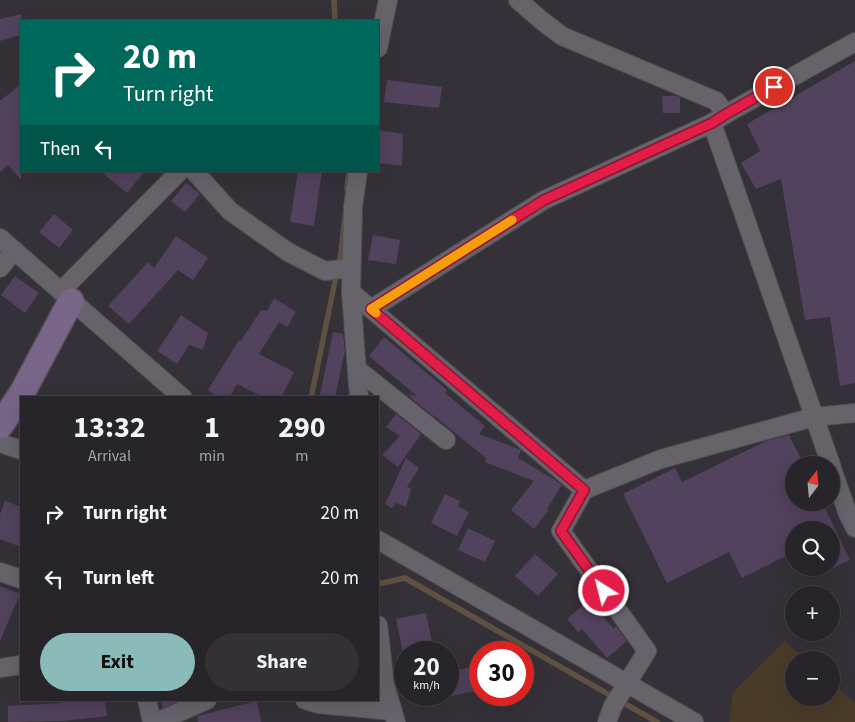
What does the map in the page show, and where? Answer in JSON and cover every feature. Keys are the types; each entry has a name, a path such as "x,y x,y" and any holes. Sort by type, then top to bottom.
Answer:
{"street":[{"path":"379,43 388,0"},
{"path":"518,0 562,36 716,101 719,119 828,456"},
{"path":"371,309 544,200 719,119 855,42"},
{"path":"0,426 22,393 66,296 179,172"},
{"path":"195,172 230,211 288,252 325,271 350,268"},
{"path":"358,172 353,208 350,268 359,396"},
{"path":"0,238 181,396"},
{"path":"0,268 14,250"},
{"path":"351,292 584,490"},
{"path":"357,369 446,440"},
{"path":"610,714 647,651 561,531 584,490 661,459 814,416 855,413"},
{"path":"0,443 20,450"},
{"path":"840,491 855,528"},
{"path":"379,541 694,722"},
{"path":"0,572 20,579"},
{"path":"308,701 395,717 385,686 379,634"},
{"path":"0,668 20,665"},
{"path":"148,701 158,722 205,701"}],"shaded area":[{"path":"785,641 796,651 785,651 785,706 840,706 840,690 855,703 855,722 729,722 733,692"}],"building":[{"path":"21,14 20,35 0,41 0,19"},
{"path":"855,61 855,383 840,386 830,317 805,320 781,179 756,189 741,163 760,151 747,124"},
{"path":"387,80 442,87 439,108 384,102"},
{"path":"20,85 21,180 8,165 0,172 0,101"},
{"path":"662,96 680,97 680,113 663,113"},
{"path":"379,130 403,134 402,166 379,163"},
{"path":"101,172 144,172 127,193"},
{"path":"298,172 322,172 314,226 290,222"},
{"path":"186,183 200,194 185,212 171,201"},
{"path":"54,214 73,230 59,248 39,232"},
{"path":"373,235 400,240 396,264 368,260"},
{"path":"176,236 208,258 193,280 178,270 129,324 108,306 148,262 154,268"},
{"path":"15,276 39,293 25,313 1,295"},
{"path":"274,298 296,312 287,327 279,322 259,354 294,372 282,396 261,396 237,384 230,396 216,396 208,390 239,340 241,341 261,310 267,311"},
{"path":"181,315 208,333 203,350 189,345 177,364 157,351"},
{"path":"333,332 343,334 345,350 335,396 320,395"},
{"path":"384,337 447,390 445,393 485,426 479,434 521,450 518,458 562,485 547,509 549,510 534,529 511,510 534,481 485,462 486,458 410,397 407,394 417,396 369,356"},
{"path":"396,414 421,434 398,467 382,455 400,436 386,427"},
{"path":"789,435 800,456 785,456 785,511 826,511 831,521 785,521 785,556 742,578 729,552 667,583 623,494 675,468 682,482 766,441"},
{"path":"406,458 419,468 407,487 411,489 406,507 396,503 392,508 385,504"},
{"path":"445,494 460,501 458,506 469,512 457,536 431,523"},
{"path":"5,501 20,507 20,547 0,539 0,514"},
{"path":"468,528 495,541 485,562 458,550"},
{"path":"840,539 850,560 840,565"},
{"path":"535,554 558,574 538,596 515,576"},
{"path":"0,586 20,594 0,641"},
{"path":"589,600 614,629 616,626 627,641 607,658 582,629 578,632 567,619"},
{"path":"426,613 432,641 401,641 396,619"},
{"path":"469,668 469,692 459,694 459,670"},
{"path":"61,701 105,701 107,716 63,721 8,722 8,706 61,703"},
{"path":"160,701 179,701 163,708"},
{"path":"257,701 261,722 198,722 197,716"}],"waterway":[{"path":"334,0 335,20"},
{"path":"347,189 349,172"},
{"path":"311,396 341,252 345,216"},
{"path":"379,584 405,578 657,722"}],"slow traffic":[{"path":"376,313 371,309 512,220"}],"route":[{"path":"604,591 561,531 584,490 371,309 544,200 712,123 774,87"}]}
